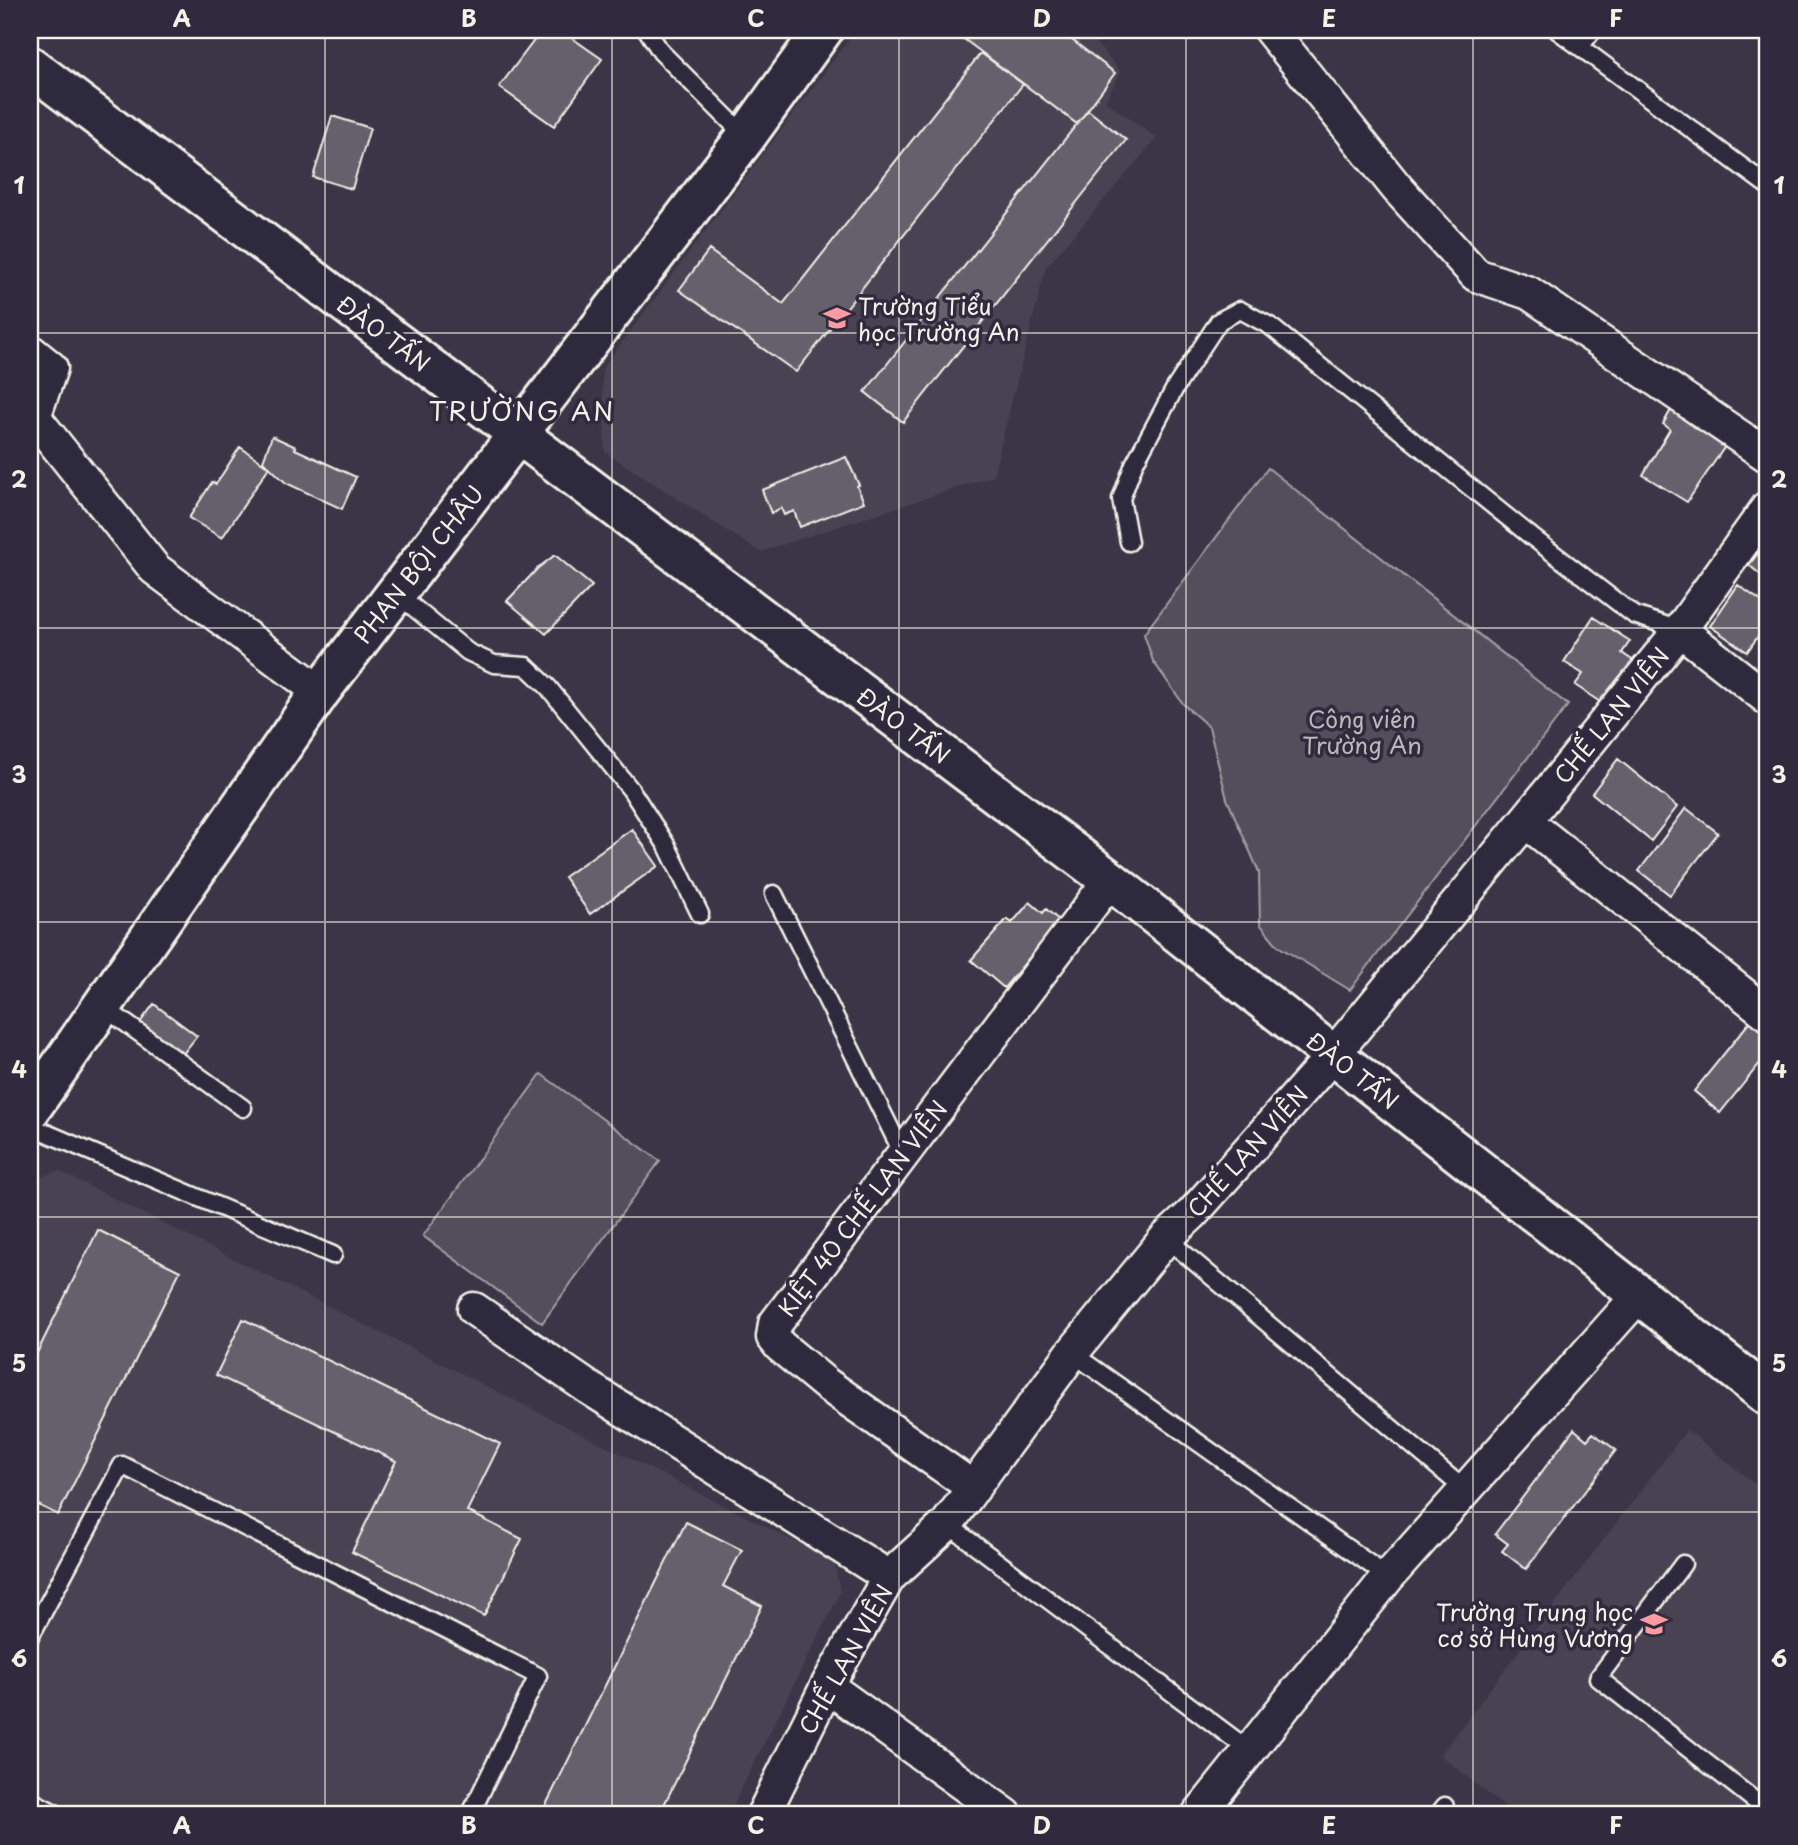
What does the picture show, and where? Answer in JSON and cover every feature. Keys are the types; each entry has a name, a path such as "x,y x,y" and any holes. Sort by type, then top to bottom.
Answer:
{"street":[{"name":"PHAN BỘI CHÂU","path":"33,1103 320,691 746,137 822,30"},
{"path":"1270,30 1397,188 1476,275 1529,293 1768,456"},
{"name":"ĐÀO TẤN","path":"30,66 1110,880 1768,1396"},
{"path":"30,351 51,368 34,417 155,569 320,691"},
{"name":"CHẾ LAN VIÊN","path":"762,1815 827,1686 889,1577 947,1524 1072,1353 1166,1238 1192,1214 1333,1055 1680,630 1768,507"},
{"path":"1680,630 1768,699"},
{"path":"1525,821 1768,1014"},
{"name":"KIỆT 40 CHẾ LAN VIÊN","path":"974,1488 826,1384 780,1346 773,1337 775,1324 1110,880"},
{"path":"1198,1815 1388,1577 1640,1294"},
{"path":"474,1309 589,1388 889,1577"},
{"path":"827,1686 1006,1815"}],"lane":[{"path":"647,30 661,52 746,137"},
{"path":"1557,30 1768,186"},
{"path":"1580,47 1593,30"},
{"path":"1129,542 1121,499 1134,464 1175,388 1219,321 1240,310 1270,326 1532,537 1634,615 1680,630"},
{"path":"396,593 468,652 494,664 526,666 548,687 631,790 667,846 700,914"},
{"path":"774,894 903,1154"},
{"path":"102,1006 243,1108"},
{"path":"33,1103 333,1255"},
{"path":"1166,1238 1464,1489"},
{"path":"1072,1353 1388,1577"},
{"path":"32,1628 122,1465 538,1676 470,1815"},
{"path":"947,1524 1250,1751"},
{"path":"1683,1564 1598,1678 1768,1811"},
{"path":"30,1800 59,1815"}],"shaded area":[{"name":"Trường Tiểu học Trường An","path":"856,30 1096,30 1095,42 1121,72 1105,101 1157,138 1046,267 993,476 760,552 605,452 602,369"},
{"path":"59,1171 834,1561 840,1593 728,1815 30,1815 30,1185 33,1179"},
{"name":"Trường Trung học cơ sở Hùng Vương","path":"1687,1430 1768,1494 1768,1815 1515,1815 1440,1755"}],"green space":[{"name":"Công viên Trường An","path":"1268,468 1568,705 1350,990 1278,946 1260,924 1259,872 1227,799 1209,727 1184,705 1153,661 1144,634"},
{"path":"541,1074 660,1161 542,1323 423,1236"}],"building":[{"path":"542,30 578,30 572,38 602,59 554,126 499,87"},
{"path":"954,30 1059,30 1115,73 1077,124"},
{"path":"1059,30 1075,30 1069,38"},
{"path":"981,53 1023,84 796,372 679,290 709,250 783,304"},
{"path":"1088,110 1126,140 903,422 865,392"},
{"path":"332,116 370,128 352,189 313,177"},
{"path":"1676,401 1728,442 1687,502 1643,475 1670,429 1663,424"},
{"path":"272,436 356,477 342,509 286,483 263,461"},
{"path":"240,447 269,467 222,538 189,518 212,482 216,484"},
{"path":"846,457 864,502 800,527 794,511 784,515 781,508 771,513 762,490"},
{"path":"1768,540 1768,581 1749,565"},
{"path":"555,555 592,586 546,634 507,601 538,568"},
{"path":"1738,585 1768,606 1768,622 1747,652 1710,626"},
{"path":"1593,617 1630,641 1622,653 1635,662 1603,704 1575,685 1583,674 1564,662"},
{"path":"1618,759 1677,807 1651,841 1592,793"},
{"path":"1686,808 1718,833 1670,895 1639,871"},
{"path":"632,829 658,866 590,914 564,877"},
{"path":"1030,902 1043,913 1046,909 1060,921 1004,988 971,960 1007,919 1012,923"},
{"path":"154,1004 197,1036 178,1060 136,1028"},
{"path":"1756,1014 1768,1023 1768,1053 1720,1113 1694,1091"},
{"path":"98,1230 180,1271 58,1515 30,1501 30,1367"},
{"path":"243,1319 500,1444 467,1511 522,1539 484,1616 352,1552 396,1461 216,1375"},
{"path":"1574,1429 1587,1440 1593,1433 1616,1450 1526,1569 1502,1551 1508,1544 1495,1534"},
{"path":"686,1522 742,1550 723,1586 762,1606 659,1815 541,1815"}],"place":[{"name":"Trường Tiểu học Trường An","path":"837,318"},
{"name":"Trường Trung học cơ sở Hùng Vương","path":"1654,1624"}],"district":[{"name":"TRƯỜNG AN","path":"522,410"}]}
